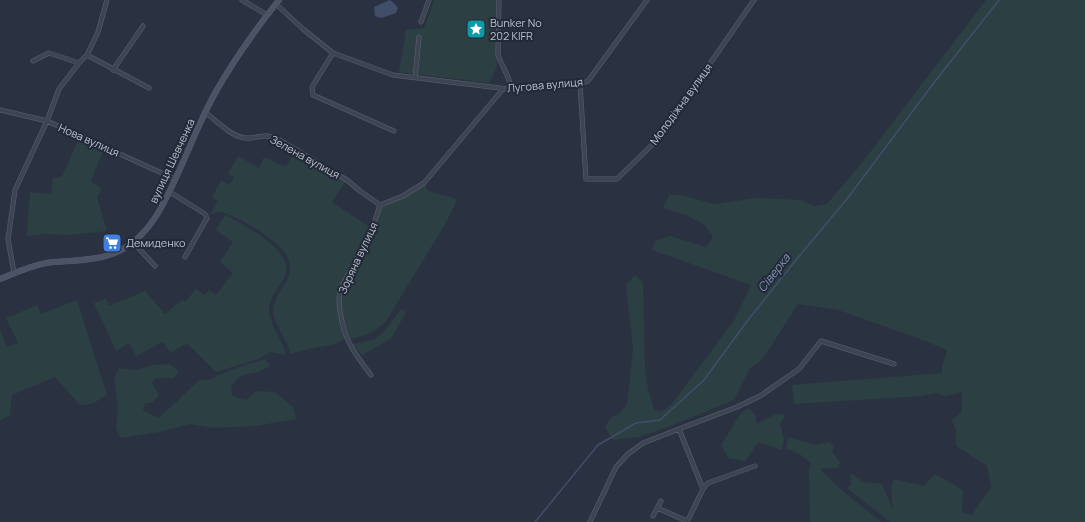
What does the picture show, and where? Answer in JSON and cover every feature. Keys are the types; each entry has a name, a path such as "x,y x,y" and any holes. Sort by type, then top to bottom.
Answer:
{"street":[{"path":"14,273 8,239 15,190 47,121 59,89 87,55 98,32 107,0"},
{"path":"242,0 267,15"},
{"path":"421,22 429,0"},
{"path":"499,0 498,55 510,81 511,89"},
{"name":"Лугова вулиця","path":"277,2 302,29 333,53 393,75 511,89 580,84 588,81 648,0"},
{"name":"Молодіжна вулиця","path":"580,84 586,179 617,179 657,140 754,0"},
{"name":"вулиця Шевченка","path":"0,279 14,273 45,264 102,257 124,249 148,228 158,215 170,192 205,112 238,55 277,2"},
{"path":"113,70 143,26"},
{"path":"415,78 420,37"},
{"path":"33,61 49,53 79,63"},
{"path":"333,53 312,87 313,95 394,131"},
{"path":"87,55 149,88"},
{"path":"380,205 403,196 424,183 503,89"},
{"name":"Нова вулиця","path":"0,110 47,121 175,179"},
{"name":"Зелена вулиця","path":"205,112 237,136 244,138 256,138 267,135 276,138 347,180 380,205"},
{"path":"170,192 205,214 206,218 185,257"},
{"name":"Зоряна вулиця","path":"371,375 346,337 342,325 339,293 371,233 380,205"},
{"path":"133,242 155,266"},
{"path":"590,522 616,467 628,454 643,443 737,407 760,396 799,369 821,341 894,364"},
{"path":"679,429 703,489"},
{"path":"657,508 687,522 703,489 708,483 755,466"},
{"path":"653,516 661,501"}],"green space":[{"path":"434,0 497,0 495,29 497,67 489,83 399,72 406,30 424,28"},
{"path":"986,0 1085,0 1085,522 890,522 847,488 851,484 850,473 864,482 882,484 893,510 891,491 893,479 924,486 935,474 963,490 962,513 972,515 991,487 987,466 956,446 956,430 952,420 962,412 962,392 945,396 936,393 923,396 794,404 792,385 942,373 942,367 947,350 838,310 798,304 762,360 750,368 734,400 676,424 639,437 613,440 605,427 612,417 620,413 627,405 633,348 626,285 635,275 643,282 645,368 648,389 654,409 661,412 671,405 735,319 751,285 652,250 655,241 670,236 706,247 713,237 705,225 686,215 663,208 669,195 680,195 715,204 756,198 801,200 814,206 827,204 861,164"},
{"path":"78,140 103,151 91,181 102,189 97,197 107,231 70,235 44,234 27,236 30,192 51,194 53,178 62,177"},
{"path":"295,150 347,180 332,202 371,228 380,205 403,196 424,183 428,191 457,199 438,236 386,321 370,333 350,339 353,344 372,340 383,333 401,309 406,312 391,339 362,355 356,348 353,349 345,337 337,343 328,346 291,354 273,312 275,300 290,273 290,264 286,254 264,234 244,222 225,213 217,212 210,215 218,201 212,198 221,180 230,185 234,177 228,174 238,156 259,168 264,157 286,167"},
{"path":"225,215 264,238 282,255 286,264 286,273 273,296 269,307 269,312 270,318 286,355 271,352 258,359 216,372 187,343 171,353 163,342 136,356 129,343 116,351 94,303 106,298 109,306 145,291 165,314 182,300 185,302 196,289 204,295 209,290 216,295 233,273 220,262 233,242 216,230"},
{"path":"77,300 107,395 92,404 80,405 55,377 12,395 10,415 0,420 0,330 7,347 18,343 6,318 37,305 41,314"},
{"path":"266,359 270,366 258,372 247,374 238,378 231,387 232,396 246,400 257,391 275,392 294,408 296,419 256,426 214,428 190,424 159,432 121,438 116,428 118,407 114,379 119,368 138,370 152,365 169,364 179,371 174,378 156,378 152,383 159,395 153,402 144,404 143,410 158,418 199,380 211,379 236,368"},
{"path":"749,408 756,416 756,424 776,414 785,415 780,424 784,439 782,450 758,442 745,461 728,458 721,445 741,413"},
{"path":"788,437 815,445 830,442 834,448 832,451 840,463 838,468 820,469 838,487 881,522 810,522 809,471 811,463 801,455 786,448"}],"water":[{"path":"390,0 398,8 396,13 381,18 375,16 374,7"}],"waterway":[{"name":"Сіверка","path":"535,522 598,445 636,423 660,420 704,380 748,320 847,199 933,84 999,0"}],"place":[{"name":"Bunker No 202 KIFR","path":"476,29"},
{"name":"Демиденко","path":"112,243"}]}
